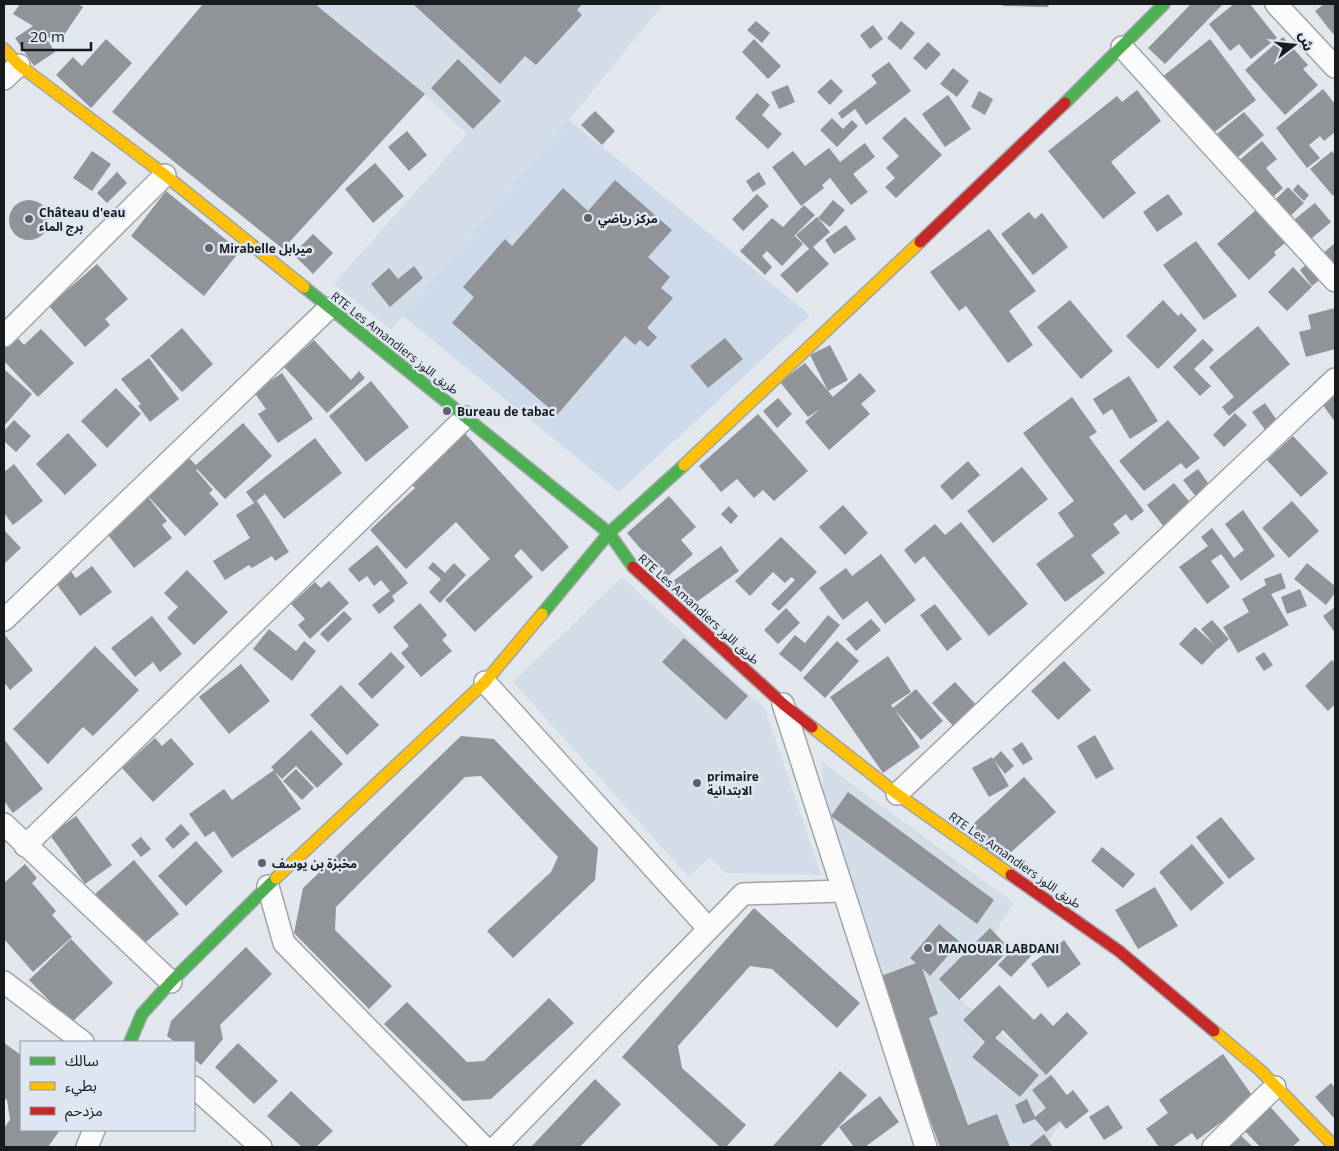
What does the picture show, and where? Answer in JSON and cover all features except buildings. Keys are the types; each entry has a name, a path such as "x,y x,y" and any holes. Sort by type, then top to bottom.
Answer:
{"street":[{"path":"130,1041 142,1014 171,982 268,886 485,682 609,533 718,434 1122,47 1164,4"},
{"path":"1276,4 1335,67"},
{"path":"1122,47 1335,281"},
{"name":"RTE Les Amandiers طريق اللوز","path":"4,49 11,72 165,175 609,533 627,562 783,704 897,794 1119,951 1261,1070 1274,1087 1334,1147"},
{"path":"4,336 165,175"},
{"path":"4,620 329,308"},
{"path":"897,794 1335,379"},
{"path":"25,846 466,417"},
{"path":"485,682 708,928"},
{"path":"783,704 926,1147"},
{"path":"4,824 25,846 171,982"},
{"path":"268,886 284,943 484,1147"},
{"path":"496,1147 743,894 842,891"},
{"path":"4,982 82,1041"},
{"path":"142,1014 145,1041"},
{"path":"195,1087 261,1147"},
{"path":"1213,1147 1274,1087"},
{"path":"88,1147 94,1131"}],"shaded area":[{"path":"315,4 663,4 569,120 391,330 334,284 467,134 425,94"},
{"name":"مركز رياضي","path":"569,120 810,315 619,492 403,316"},
{"name":"primaire الابتدائية","path":"622,577 765,709 821,875 725,873 710,857 689,877 513,682"},
{"name":"MANOUAR LABDANI","path":"822,762 1014,903 954,994 1058,1080 1068,1115 1043,1147 939,1147 824,800"}],"traffic: fast":[{"path":"1065,103 1164,4"},
{"path":"304,287 609,533 633,567"},
{"path":"542,614 609,533 684,465"},
{"path":"130,1041 142,1014 171,982 276,878"}],"traffic: slow":[{"path":"4,49 19,65 165,175 304,287"},
{"path":"684,465 920,242"},
{"path":"276,878 485,682 542,614"},
{"path":"812,727 897,794 1011,875"},
{"path":"1214,1031 1261,1071 1335,1147"}],"traffic: jam":[{"path":"920,242 1065,103"},
{"path":"633,567 783,704 812,727"},
{"path":"1011,875 1119,951 1214,1031"}],"place":[{"name":"مركز رياضي","path":"588,218"},
{"name":"Château d'eau برج الماء","path":"29,219"},
{"name":"Mirabelle ميرابل","path":"209,248"},
{"name":"Bureau de tabac","path":"447,411"},
{"name":"primaire الابتدائية","path":"697,783"},
{"name":"مخبزة بن یوسف","path":"262,863"},
{"name":"MANOUAR LABDANI","path":"928,948"}]}
